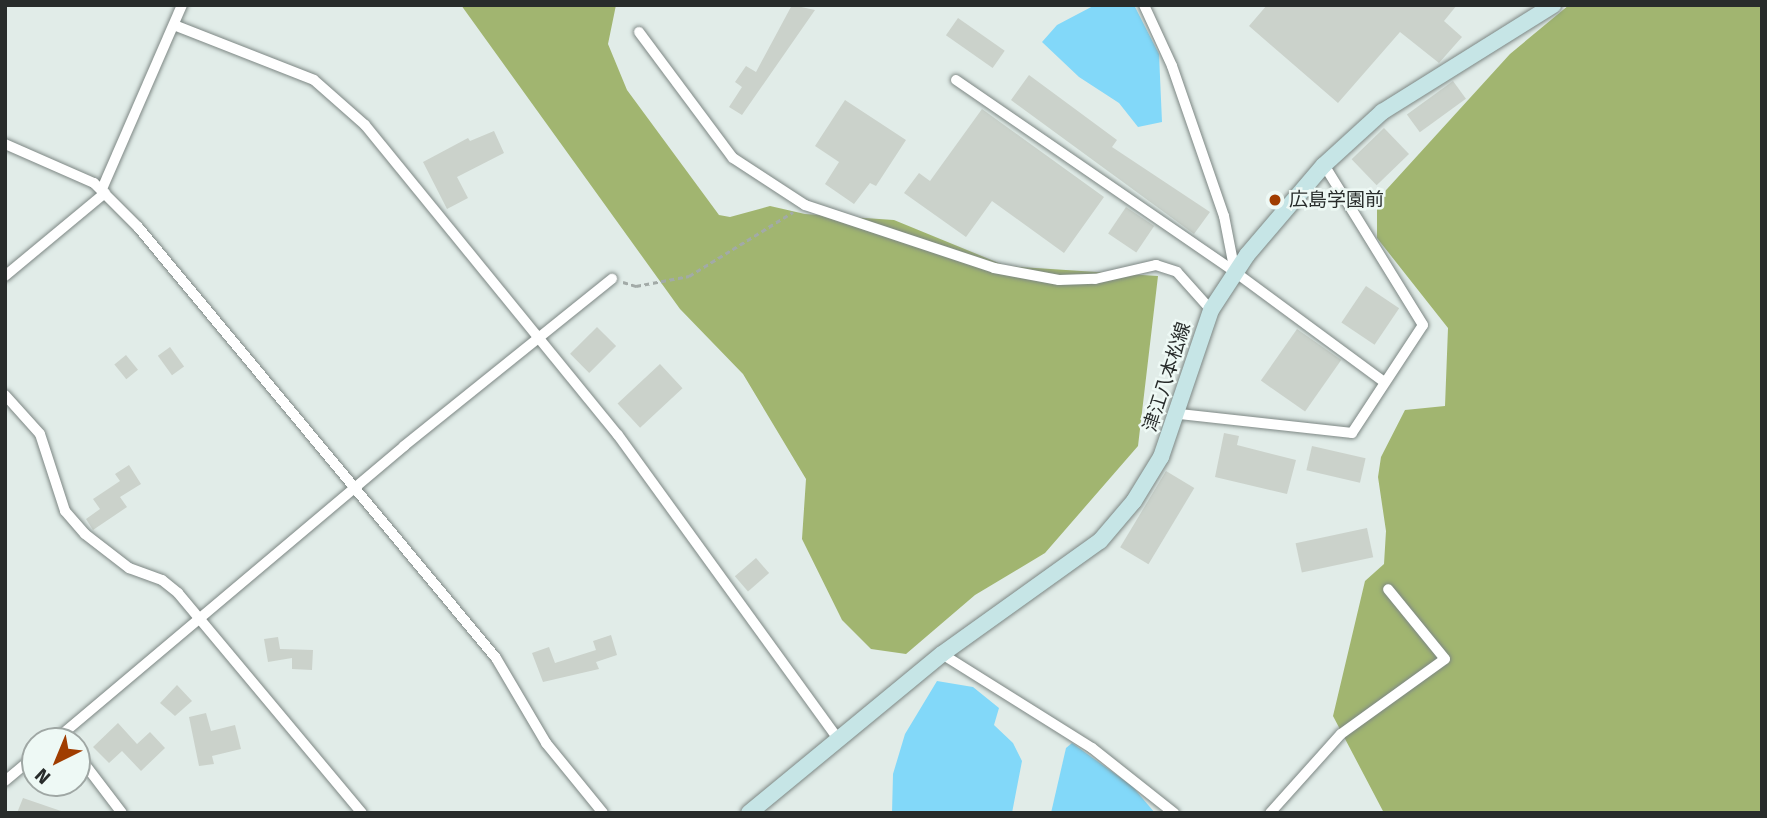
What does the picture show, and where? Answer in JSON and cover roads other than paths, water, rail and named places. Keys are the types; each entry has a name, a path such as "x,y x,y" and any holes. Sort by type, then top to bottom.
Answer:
{"main road":[{"name":"津江八本松線","path":"750,813 942,654 1100,541 1134,501 1161,457 1180,414 1211,310 1235,272 1324,165 1382,112 1553,5"}],"street":[{"path":"5,276 104,191 182,5"},
{"path":"1144,5 1172,66 1224,216 1235,272"},
{"path":"174,24 270,60 314,80 365,125 539,337 670,503 839,740"},
{"path":"639,32 733,158 805,205 994,268 1059,280 1095,279 1156,265 1177,272 1211,310"},
{"path":"956,80 1235,272 1384,382"},
{"path":"5,144 104,191 356,487 496,658 546,743 603,813"},
{"path":"1180,414 1352,433 1423,325 1324,165"},
{"path":"73,727 356,487 612,279"},
{"path":"5,395 40,434 65,510 85,534 129,568 162,580 201,619 362,813"},
{"path":"1270,813 1282,803 1341,734 1445,659 1388,589"},
{"path":"942,654 1093,748 1174,813"},
{"path":"5,781 21,768"},
{"path":"91,772 122,813"},
{"path":"1282,803 1292,813"}],"water":[{"path":"1095,5 1134,5 1159,54 1162,122 1138,127 1119,103 1079,77 1042,42 1057,25"},
{"path":"937,681 973,687 999,708 994,725 1013,743 1022,761 1012,813 892,813 893,774 905,734"},
{"path":"1072,743 1132,786 1155,813 1051,813 1066,748"}],"place":[{"name":"広島学園前","path":"1275,200"}]}
